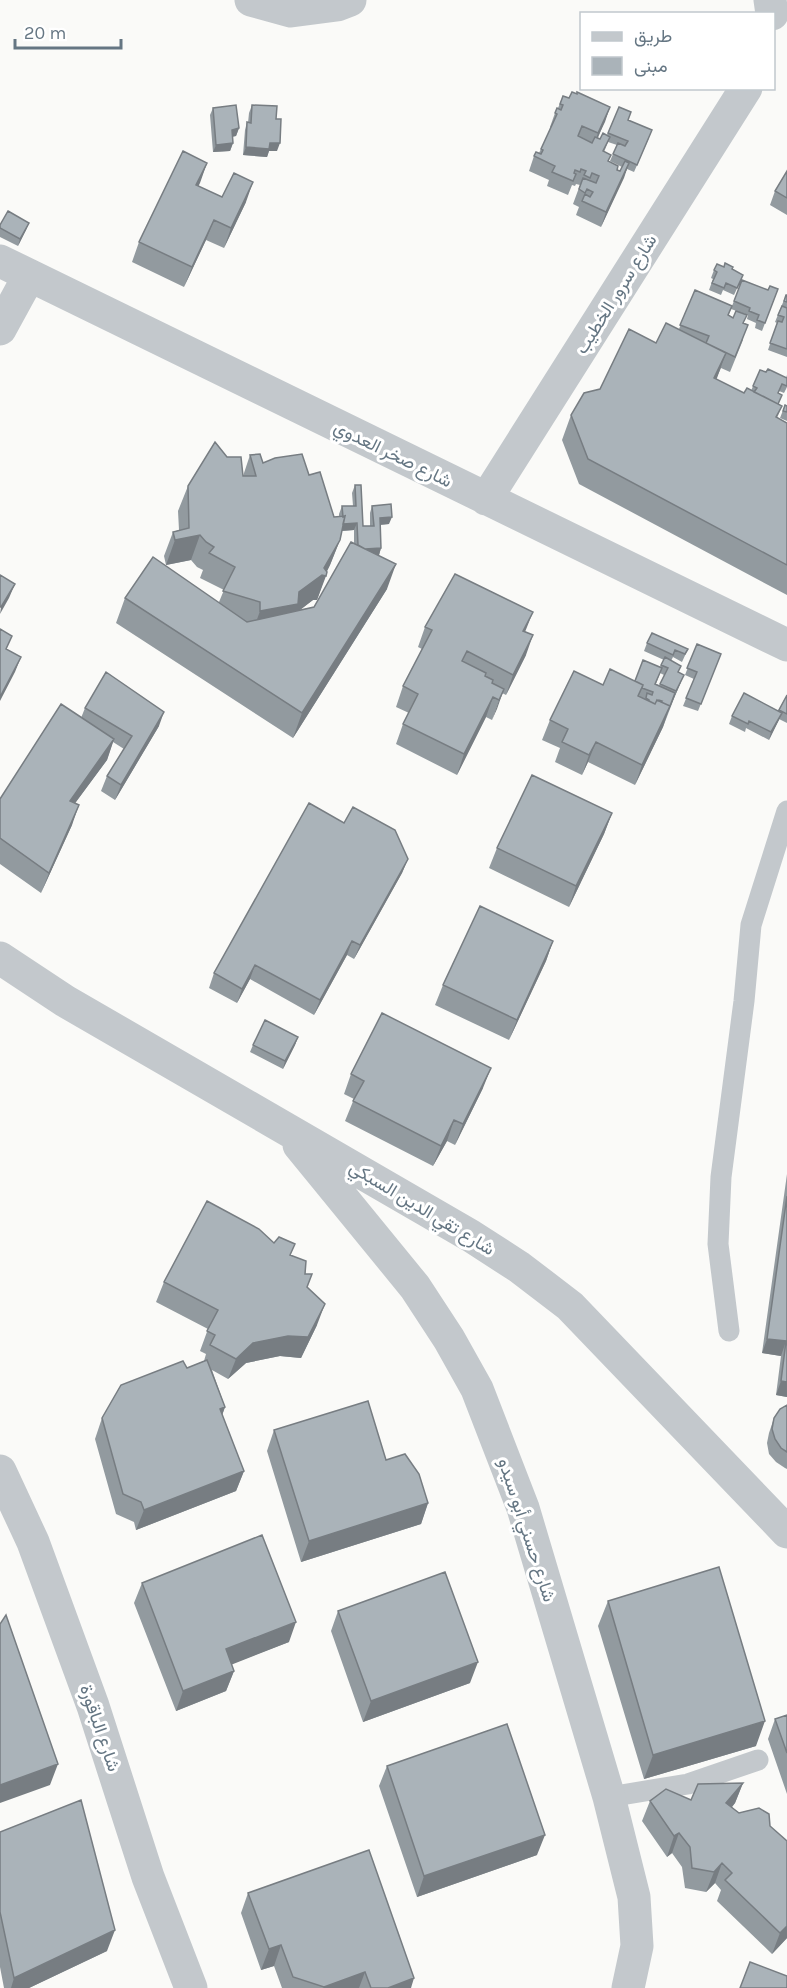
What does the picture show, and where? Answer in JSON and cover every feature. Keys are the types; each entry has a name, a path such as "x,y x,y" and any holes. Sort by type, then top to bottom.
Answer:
{"street":[{"path":"251,0 291,11 337,5 350,0"},
{"name":"شارع سرور الخطيب","path":"486,499 745,90"},
{"name":"شارع صخر العدوي","path":"0,261 787,645"},
{"path":"0,329 29,276"},
{"name":"شارع تقي الدين السبكي","path":"0,958 65,1001 471,1236 519,1267 570,1306 787,1532"},
{"name":"شارع حسني أبو سيدو","path":"284,1128 415,1287 449,1339 477,1389 523,1508 609,1797 634,1898 637,1946 628,1988"},
{"name":"شارع الباقورة","path":"0,1471 41,1564 93,1706 148,1876 191,1988"}],"lane":[{"path":"729,1331 718,1244 721,1178 744,1001 751,925 787,812"},
{"path":"609,1797 688,1784 758,1760"}],"building":[{"path":"572,92 577,94 577,92 610,107 598,133 582,126 578,136 592,143 595,137 600,139 603,133 610,137 603,151 611,155 608,161 618,166 617,170 620,171 625,161 629,163 606,212 582,201 585,194 590,197 593,192 587,189 585,193 579,189 583,178 596,183 599,176 592,173 590,178 584,175 586,171 575,170 573,181 552,172 555,166 534,156 536,152 541,154 543,150 541,149 557,114 555,113 557,108 561,110 563,105 560,104 563,96 569,98"},
{"path":"236,105 239,128 232,130 233,143 216,145 213,108"},
{"path":"252,105 277,106 276,119 281,119 280,143 270,143 269,149 246,147 247,122 251,123"},
{"path":"619,107 631,112 628,120 652,130 637,165 613,154 618,143 625,146 628,141 608,133"},
{"path":"183,151 207,163 196,185 222,197 234,173 253,182 231,228 214,220 192,267 139,242"},
{"path":"787,171 787,198 775,191"},
{"path":"8,211 29,223 20,239 0,228"},
{"path":"725,263 743,275 737,288 726,283 724,288 712,283 717,272 714,270 717,264 724,267"},
{"path":"742,280 768,290 770,286 778,289 765,323 757,320 759,315 749,311 750,308 734,301"},
{"path":"695,290 732,306 728,315 733,318 736,311 747,315 743,323 748,325 735,357 706,343 709,336 680,325"},
{"path":"782,306 787,308 787,349 770,343 778,321 782,322 784,317 778,315"},
{"path":"666,323 726,353 714,378 744,393 747,388 782,406 776,417 787,423 787,565 588,459 571,415 584,393 600,389 629,329 656,343"},
{"path":"768,369 787,378 787,386 782,384 778,393 782,395 778,404 754,392 757,388 753,386 760,370 766,372"},
{"path":"215,442 227,457 241,457 243,476 256,476 250,455 260,454 263,463 275,458 302,454 309,475 320,472 334,517 345,516 340,540 324,568 327,572 326,576 322,575 299,592 298,604 260,611 260,602 223,591 235,567 209,553 214,547 200,535 175,540 173,532 189,528 188,486"},
{"path":"355,485 361,485 363,526 374,526 372,506 391,504 392,517 380,518 381,548 365,549 358,545 357,523 343,524 345,516 343,517 342,506 356,506"},
{"path":"351,542 396,564 302,713 125,598 153,557 247,622 314,607"},
{"path":"455,574 533,612 523,631 533,635 513,675 467,651 462,661 486,673 485,676 493,680 492,683 504,689 499,700 493,697 464,754 403,724 418,694 403,686 432,630 425,627"},
{"path":"0,575 15,584 1,607 0,607"},
{"path":"0,629 12,636 6,649 21,657 0,697"},
{"path":"652,633 688,649 685,654 675,650 673,655 647,643"},
{"path":"697,644 721,654 701,704 686,698 697,672 687,668"},
{"path":"665,657 681,666 678,672 684,675 676,691 660,684 668,668 661,665"},
{"path":"643,660 662,668 655,684 675,693 670,706 659,700 655,704 649,701 646,698 647,693 652,695 653,692 642,688 643,685 635,681"},
{"path":"610,669 643,685 638,696 655,704 657,700 670,706 642,765 596,742 589,755 562,742 568,729 550,720 574,671 603,685"},
{"path":"106,672 164,712 121,785 107,776 132,736 85,708"},
{"path":"744,693 782,713 771,732 749,721 748,724 732,716"},
{"path":"787,695 787,714 779,710"},
{"path":"61,704 114,739 70,801 79,805 49,873 0,838 0,799"},
{"path":"532,775 612,813 576,886 497,848"},
{"path":"309,803 344,823 353,807 395,830 408,859 360,945 352,941 320,1000 255,965 242,989 214,973"},
{"path":"480,906 553,941 517,1020 443,985"},
{"path":"382,1013 491,1068 463,1124 454,1120 441,1146 353,1101 364,1081 351,1074"},
{"path":"265,1020 298,1037 285,1061 253,1045"},
{"path":"787,1196 787,1382 781,1381 786,1341 767,1339"},
{"path":"207,1201 259,1229 274,1243 279,1237 295,1244 290,1255 306,1261 305,1274 312,1274 307,1287 325,1304 308,1337 288,1336 253,1343 236,1359 210,1345 215,1335 207,1331 218,1310 164,1282"},
{"path":"207,1360 225,1407 220,1409 244,1471 144,1510 141,1502 123,1494 102,1418 121,1385 183,1361 187,1368"},
{"path":"368,1401 386,1460 405,1454 419,1474 428,1503 309,1541 274,1430"},
{"path":"787,1405 787,1452 775,1439 772,1429 774,1418 780,1409"},
{"path":"262,1535 296,1622 226,1649 234,1671 183,1691 142,1583"},
{"path":"719,1567 765,1721 653,1755 608,1601"},
{"path":"445,1572 478,1662 371,1701 338,1611"},
{"path":"6,1615 58,1764 0,1785 0,1624"},
{"path":"787,1715 787,1753 775,1719"},
{"path":"507,1724 545,1835 424,1876 387,1766"},
{"path":"743,1783 726,1803 739,1813 759,1808 769,1814 770,1826 787,1841 787,1926 780,1933 725,1880 732,1873 722,1863 714,1872 692,1868 690,1847 679,1833 674,1836 650,1801 666,1789 691,1800 698,1784"},
{"path":"81,1800 115,1930 14,1978 0,1912 0,1832"},
{"path":"369,1850 414,1978 388,1988 371,1988 365,1972 324,1987 293,1977 281,1945 269,1949 248,1893"},
{"path":"750,1962 787,1976 787,1988 740,1988"}]}
